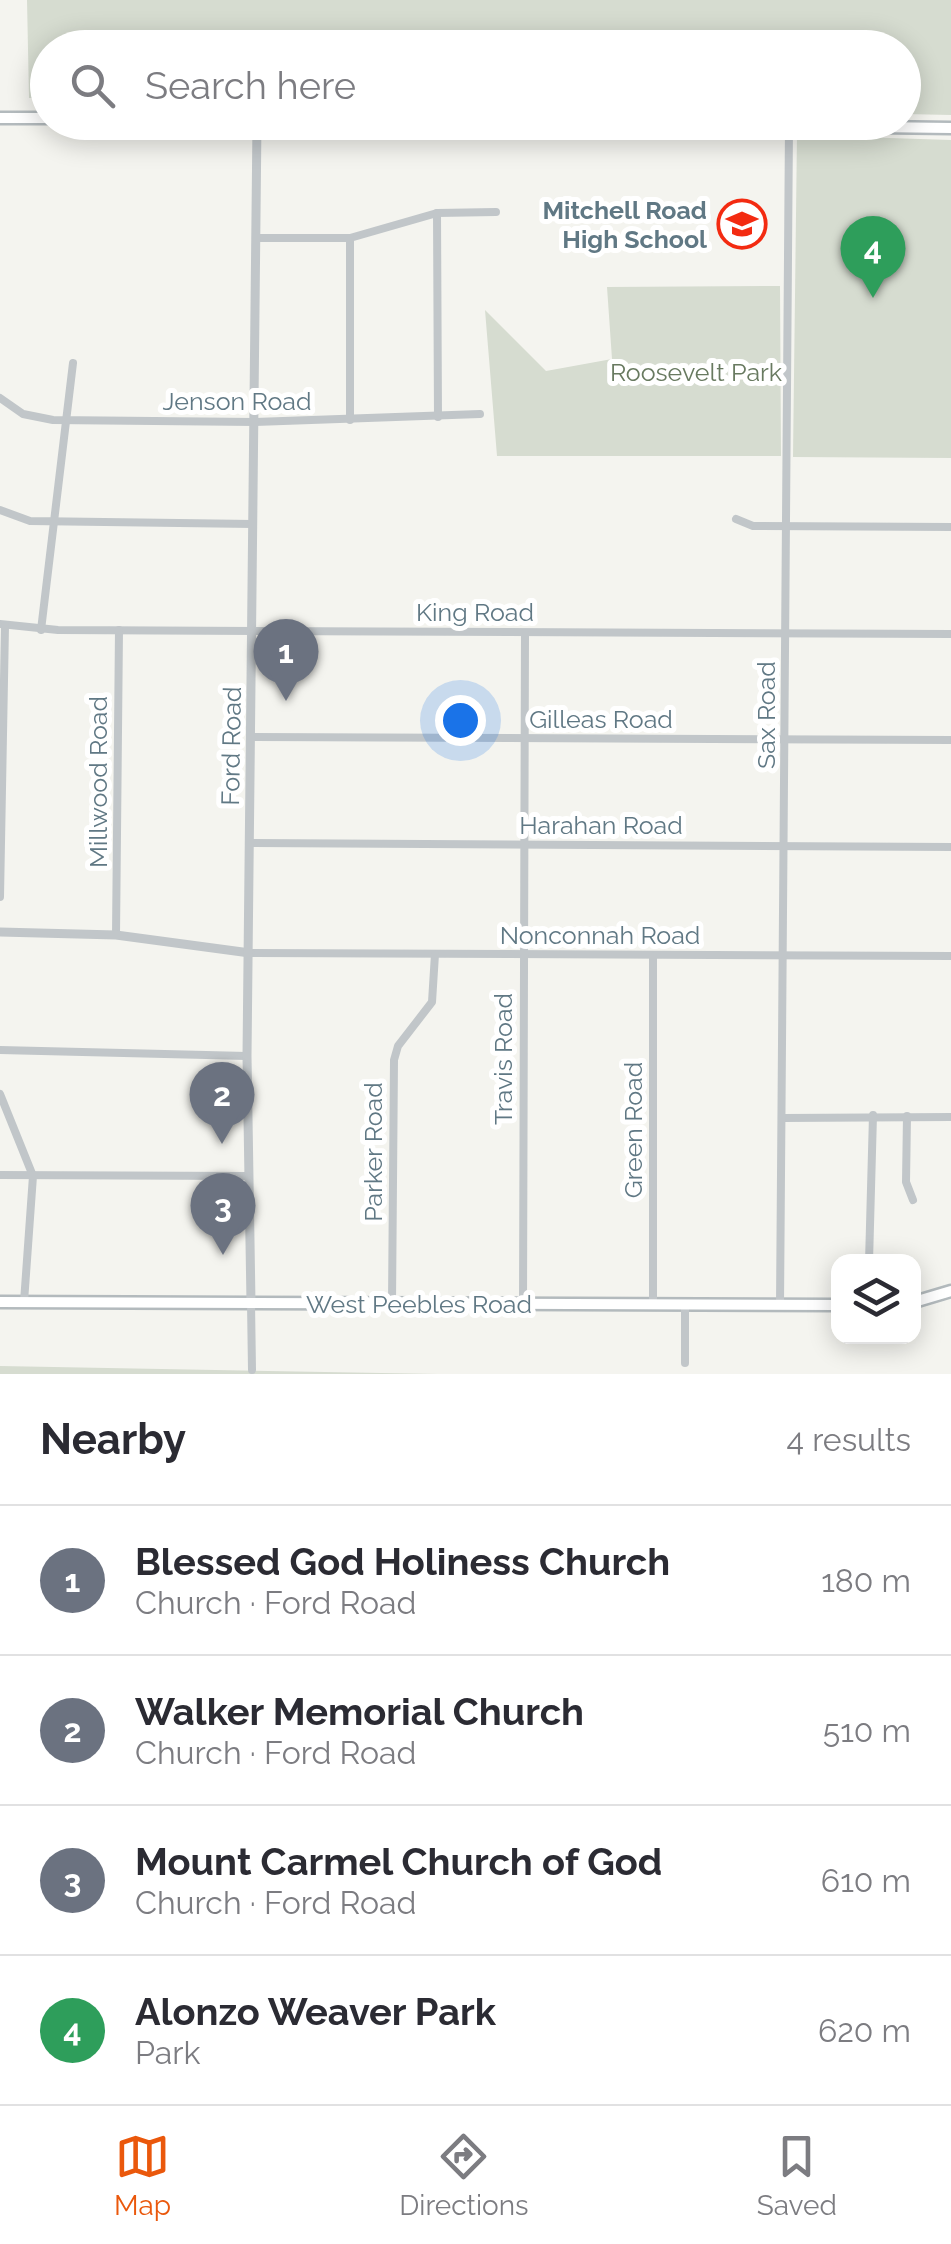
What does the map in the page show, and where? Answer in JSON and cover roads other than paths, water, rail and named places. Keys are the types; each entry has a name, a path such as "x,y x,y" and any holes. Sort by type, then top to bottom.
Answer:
{"main road":[{"path":"0,118 30,118"},
{"path":"921,128 951,128"},
{"path":"921,1300 951,1291"},
{"name":"West Peebles Road","path":"0,1302 831,1305"}],"street":[{"name":"Ford Road","path":"252,1370 246,1176 258,140"},
{"name":"Sax Road","path":"780,1305 789,140"},
{"path":"257,238 350,238 437,213 496,212"},
{"path":"437,213 438,418"},
{"path":"350,238 350,420"},
{"path":"41,630 57,523 64,420 73,363"},
{"name":"Jenson Road","path":"0,398 29,416 64,420 255,422 480,414"},
{"path":"0,510 30,521 57,523 253,524"},
{"path":"736,519 748,526 951,527"},
{"path":"0,897 2,625"},
{"name":"King Road","path":"2,625 41,630 951,634"},
{"name":"Millwood Road","path":"116,935 119,630"},
{"name":"Travis Road","path":"522,1304 525,633"},
{"name":"Gilleas Road","path":"251,737 951,740"},
{"name":"Harahan Road","path":"250,843 951,847"},
{"path":"0,932 116,935 250,953"},
{"name":"Nonconnah Road","path":"250,953 951,956"},
{"name":"Parker Road","path":"392,1303 394,1060 398,1046 432,1002 435,954"},
{"name":"Green Road","path":"652,956 653,1304"},
{"path":"0,1050 247,1056"},
{"path":"0,1094 33,1176 24,1302"},
{"path":"869,1254 873,1115"},
{"path":"907,1116 906,1182 913,1200"},
{"path":"783,1118 951,1117"},
{"path":"0,1175 246,1176"},
{"path":"685,1304 685,1363"}],"place":[{"name":"Mitchell Road High School","path":"742,224"},
{"name":"Alonzo Weaver Park","path":"873,298"},
{"name":"Blessed God Holiness Church","path":"286,701"},
{"name":"Walker Memorial Church","path":"222,1144"},
{"name":"Mount Carmel Church of God","path":"223,1255"}],"park label":[{"name":"Roosevelt Park","path":"696,372"}]}
